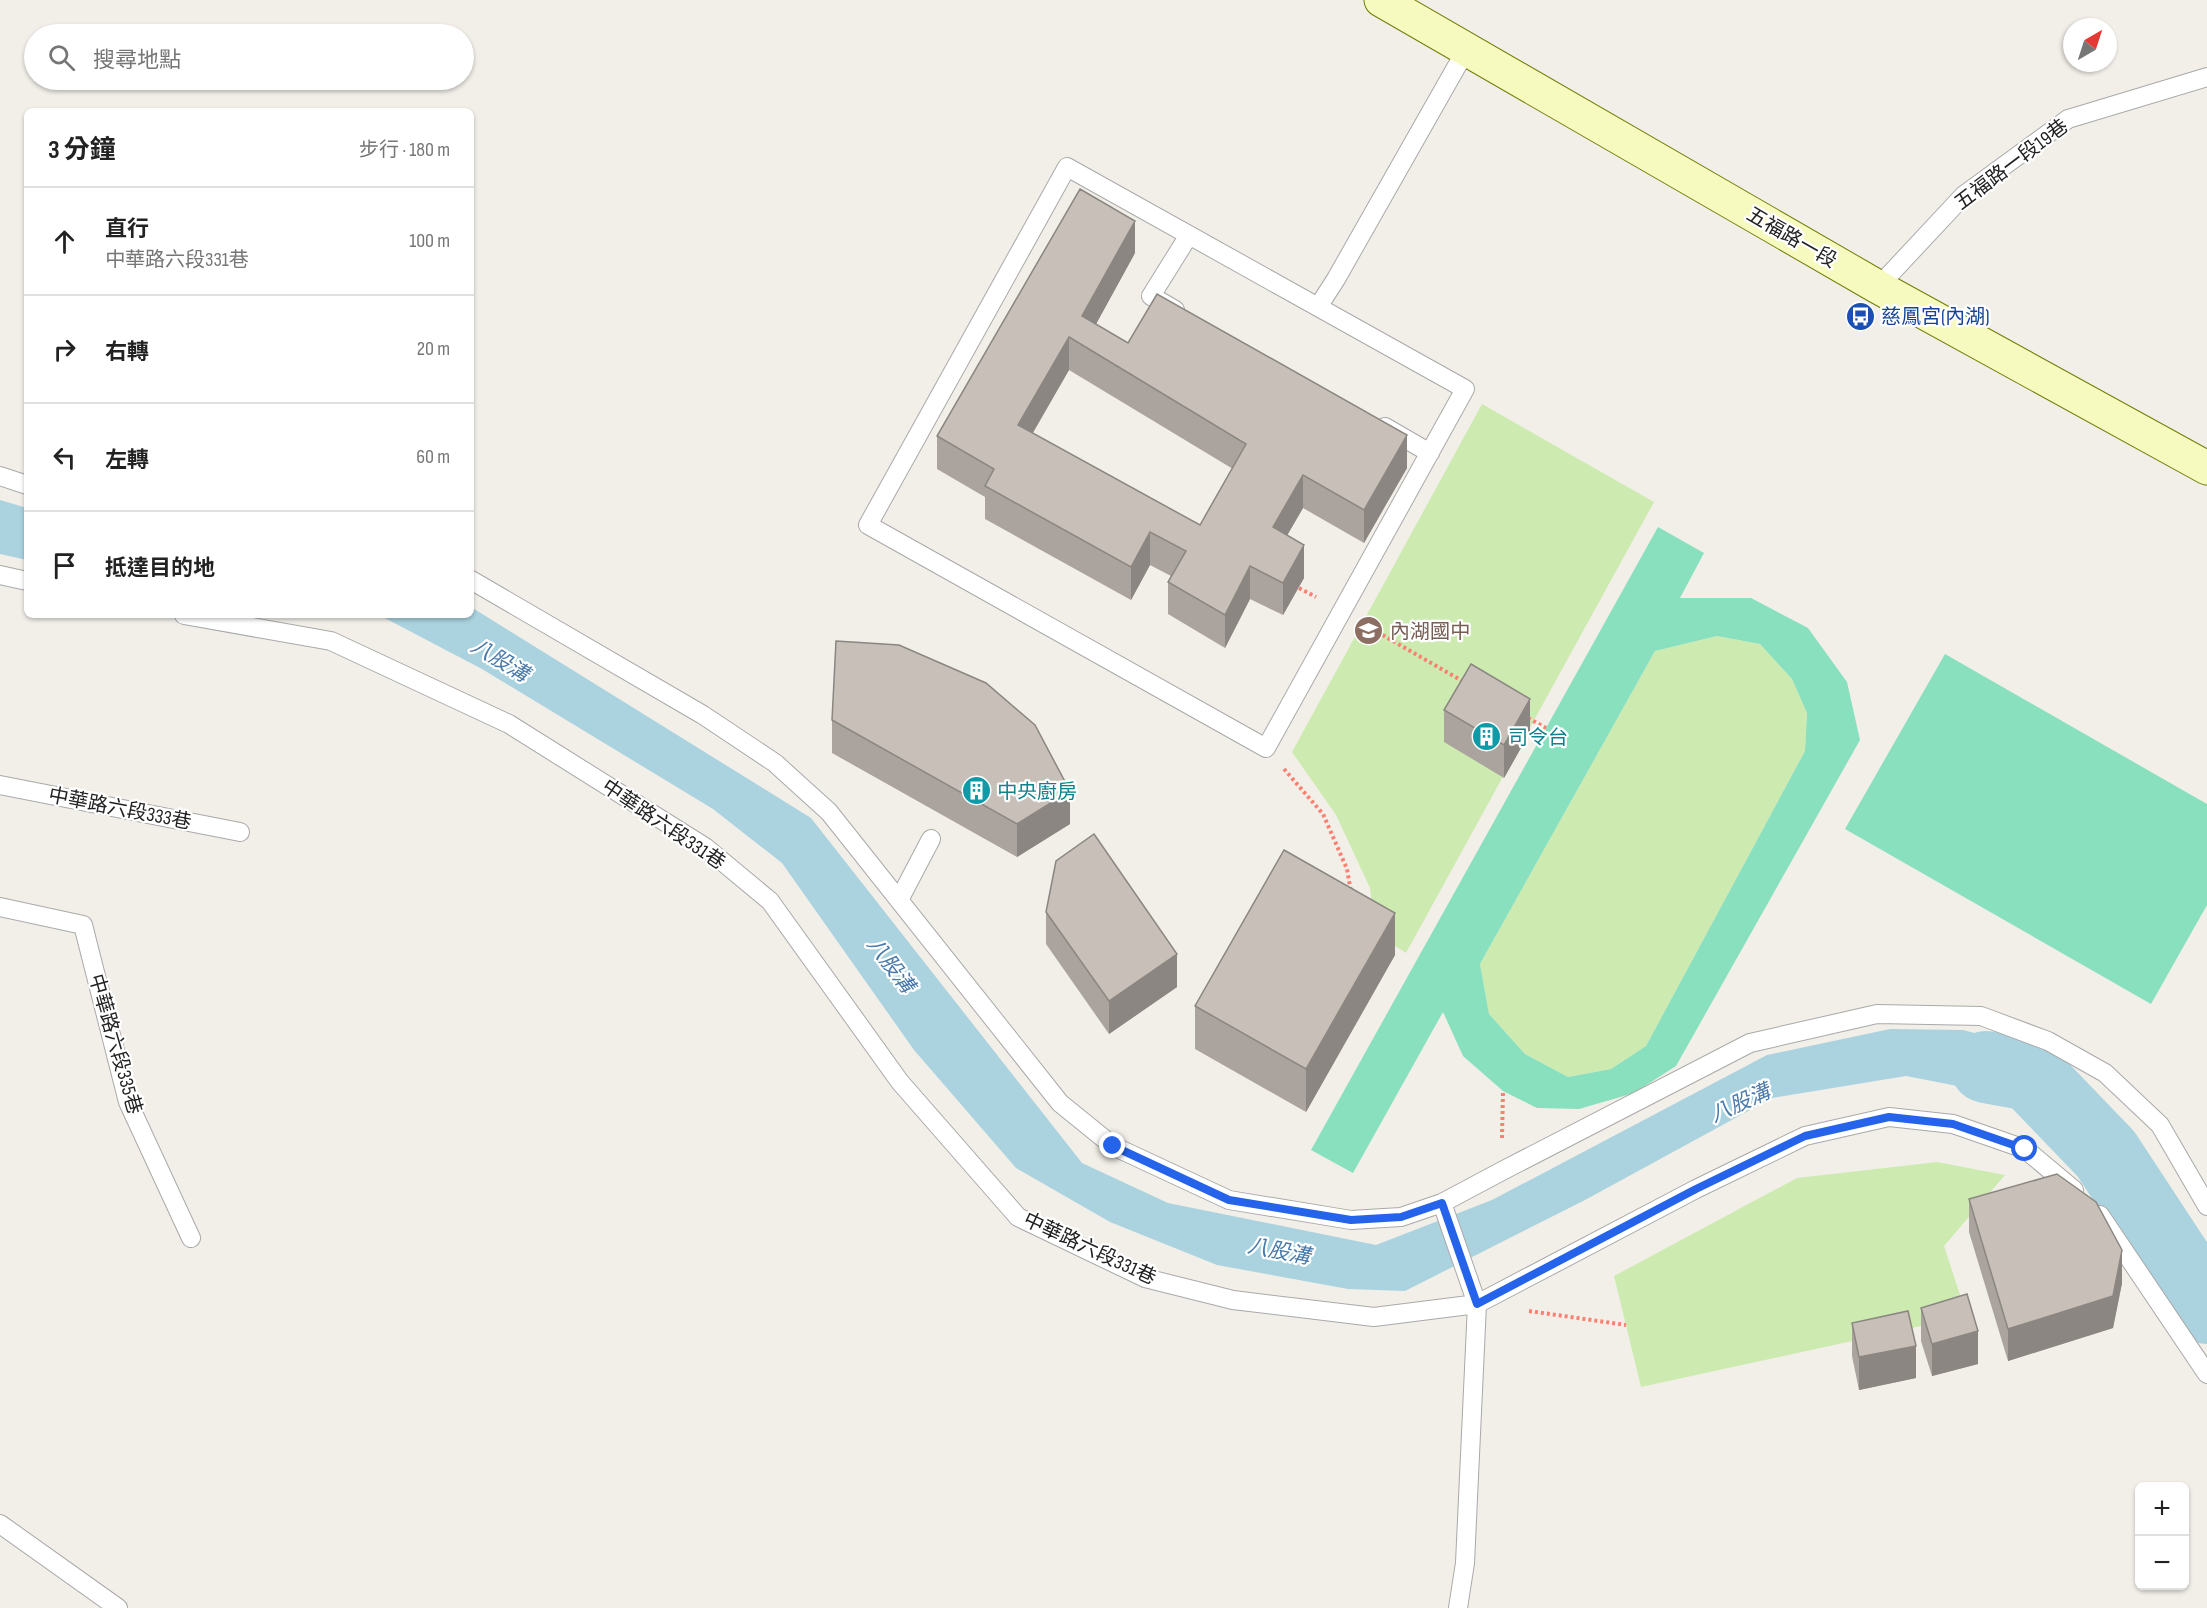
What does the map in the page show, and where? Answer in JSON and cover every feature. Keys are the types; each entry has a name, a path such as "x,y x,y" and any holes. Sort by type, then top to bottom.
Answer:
{"main road":[{"name":"五福路一段","path":"1381,0 1878,287 2207,468"}],"lane":[{"path":"1318,307 1466,50"},
{"name":"五福路一段19巷","path":"1878,287 1964,195 2068,119 2207,77"},
{"path":"1067,167 1318,307 1465,389 1266,748 868,525 1067,167"},
{"path":"1189,235 1151,296 1192,319"},
{"path":"1368,418 1430,453"},
{"path":"0,476 24,484"},
{"path":"0,575 24,580"},
{"path":"474,582 703,715 775,764 829,812 1060,1103 1113,1146 1229,1200 1351,1220 1401,1217 1442,1203 1750,1043 1877,1014 1981,1016 2048,1041 2105,1072 2160,1125 2207,1206"},
{"name":"中華路六段331巷","path":"201,618 331,641 509,724 705,847 770,901 900,1082 1018,1217 1145,1278 1233,1300 1374,1317 1477,1304 1696,1189 1805,1136 1889,1117 1953,1124 2025,1149 2097,1210 2207,1374"},
{"name":"中華路六段333巷","path":"0,785 240,832"},
{"path":"899,900 931,839"},
{"name":"中華路六段335巷","path":"0,907 84,925 128,1102 191,1238"},
{"path":"1442,1203 1477,1304 1465,1563 1458,1608"},
{"path":"0,1524 118,1608"}],"path":[{"path":"1299,588 1474,688"},
{"path":"1526,717 1546,728"},
{"path":"1266,748 1323,814 1347,869 1354,902"},
{"path":"1502,1171 1503,1091"},
{"path":"1477,1304 1626,1325"}],"green space":[{"path":"1482,404 1654,502 1406,953 1375,933 1370,888 1336,815 1292,752"},
{"path":"1658,527 1704,553 1680,598 1751,598 1808,628 1847,682 1860,740 1676,1066 1634,1093 1579,1109 1537,1108 1503,1091 1463,1056 1443,1012 1353,1173 1311,1150","holes":["1717,636 1760,644 1792,679 1807,713 1805,751 1646,1046 1611,1069 1568,1077 1525,1054 1489,1014 1480,964 1655,651"]},
{"path":"1717,636 1760,644 1792,679 1807,713 1805,751 1646,1046 1611,1069 1568,1077 1525,1054 1489,1014 1480,964 1655,651"},
{"path":"1945,654 2207,804 2207,905 2151,1004 1845,829"},
{"path":"1937,1162 2005,1175 1944,1246 1967,1316 1641,1387 1614,1276 1797,1178"}],"water":[{"path":"0,500 24,507 24,559 0,554"},
{"path":"474,609 811,818 1082,1163 1168,1203 1376,1245 1492,1200 1767,1055 1890,1029 1963,1030 2017,1044 2042,1063 2069,1116 2004,1095 1906,1076 1772,1098 1585,1200 1405,1291 1348,1289 1217,1265 1110,1222 1016,1168 914,1050 782,863 713,809 482,669 385,618 474,618"}],"building":[{"path":"1080,189 1135,221 1082,316 1128,343 1157,294 1407,435 1364,510 1303,475 1273,527 1304,545 1283,583 1250,566 1225,615 1168,582 1186,551 1150,532 1131,567 985,486 994,469 937,436","holes":["1069,337 1246,444 1200,525 1018,425"]},
{"name":"中央廚房","path":"836,641 899,645 986,683 1035,725 1070,791 1017,824 832,720"},
{"path":"1471,664 1530,699 1504,745 1444,710"},
{"path":"1094,834 1177,954 1109,1001 1046,912 1056,861"},
{"path":"1284,850 1395,913 1306,1069 1195,1006"},
{"path":"2057,1174 2096,1202 2122,1250 2113,1296 2008,1329 1969,1199"},
{"path":"1967,1294 1978,1331 1932,1344 1921,1308"},
{"path":"1908,1311 1916,1346 1859,1357 1852,1323"}],"waterway":[{"name":"八股溝","path":"1986,1067 2030,1075 2106,1154 2207,1308"}],"place":[{"name":"慈鳳宮(內湖)","path":"1860,316"},
{"name":"內湖國中","path":"1369,631"},
{"name":"司令台","path":"1487,737"},
{"name":"中央廚房","path":"976,791"}],"route":[{"path":"1113,1146 1229,1200 1351,1220 1401,1217 1442,1203 1477,1304 1696,1189 1805,1136 1889,1117 1953,1124 2025,1149"}]}
